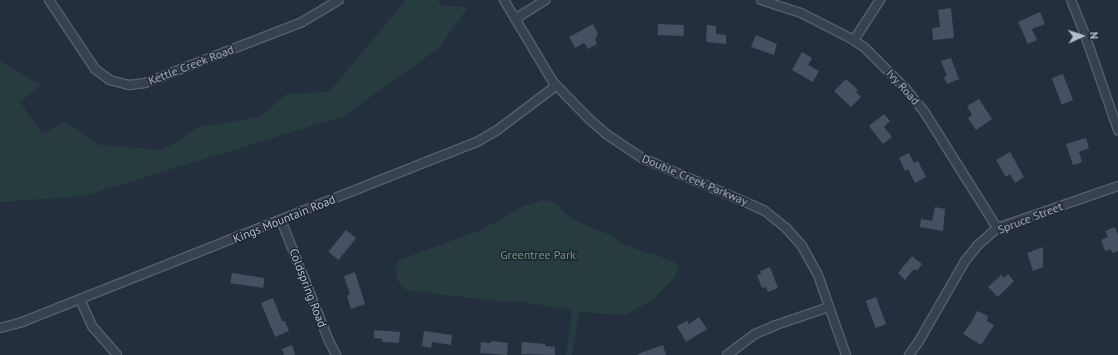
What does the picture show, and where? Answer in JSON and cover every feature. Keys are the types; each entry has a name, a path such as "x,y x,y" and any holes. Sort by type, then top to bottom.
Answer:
{"street":[{"name":"Kettle Creek Road","path":"49,0 95,70 110,80 129,85 145,83 302,22 339,0"},
{"name":"Double Creek Parkway","path":"504,0 556,86 600,129 642,158 752,204 777,220 795,236 809,257 818,275 846,355"},
{"path":"515,19 546,0"},
{"name":"Ivy Road","path":"761,0 801,13 854,40 864,47 905,88 925,113 997,228"},
{"path":"854,40 880,0"},
{"path":"1070,0 1084,32 1118,130"},
{"name":"Kings Mountain Road","path":"0,328 22,322 475,143 496,131 556,86"},
{"name":"Spruce Street","path":"909,355 919,341 965,261 977,246 997,228 1118,186"},
{"name":"Coldspring Road","path":"281,220 328,341 336,355"},
{"path":"80,299 92,326 117,355"},
{"path":"727,355 755,334 776,325 829,307"}],"green space":[{"path":"406,0 437,0 443,6 468,7 439,48 344,116 84,196 0,202 0,61 41,85 20,102 42,134 65,122 100,145 163,150 199,127 260,117 287,94 329,92"},
{"name":"Greentree Park","path":"543,200 555,203 573,220 613,236 624,245 673,261 679,269 673,279 653,300 625,315 579,312 572,355 566,355 572,310 516,301 504,302 406,290 397,280 396,268 398,261 483,229 524,206"}],"building":[{"path":"951,8 954,38 933,40 932,28 940,27 938,10"},
{"path":"1040,12 1045,24 1032,29 1037,40 1028,44 1018,22"},
{"path":"593,24 598,34 595,39 597,44 588,49 584,43 575,48 569,37"},
{"path":"658,24 684,25 684,36 658,35"},
{"path":"707,25 716,26 716,34 726,35 726,44 706,42"},
{"path":"756,35 777,44 774,55 751,47"},
{"path":"802,52 812,58 808,65 819,71 813,82 792,70"},
{"path":"951,58 959,79 947,84 944,77 947,76 941,61"},
{"path":"1063,74 1073,100 1062,104 1052,78"},
{"path":"846,79 858,90 856,92 861,97 851,107 834,91"},
{"path":"979,99 992,119 976,130 968,118 972,115 967,106"},
{"path":"884,114 890,121 884,127 892,137 883,144 869,126"},
{"path":"1086,138 1089,148 1079,152 1082,162 1073,165 1066,144"},
{"path":"1010,152 1024,177 1015,183 1010,174 1006,177 996,160"},
{"path":"909,153 914,163 918,161 926,177 915,183 908,169 905,171 899,158"},
{"path":"935,207 945,209 943,231 920,227 921,219 932,221"},
{"path":"1115,227 1118,235 1118,251 1112,253 1111,249 1105,251 1101,240 1108,237 1105,231"},
{"path":"346,230 356,238 338,260 328,252"},
{"path":"1043,247 1043,267 1033,271 1027,253"},
{"path":"912,256 922,264 917,271 914,269 905,280 898,273"},
{"path":"770,267 778,288 768,292 766,287 762,288 757,275 761,274 760,271"},
{"path":"355,272 365,304 351,309 347,296 350,294 344,276"},
{"path":"232,273 265,278 263,288 230,283"},
{"path":"1008,274 1014,281 998,297 988,287 1001,275 1004,278"},
{"path":"876,297 886,324 876,328 866,301"},
{"path":"273,298 282,321 285,321 289,331 275,337 261,303"},
{"path":"977,311 988,316 987,321 994,325 981,345 963,334 970,325"},
{"path":"699,317 707,329 686,342 677,326 687,321 689,324"},
{"path":"374,330 400,332 399,343 382,342 382,339 374,338"},
{"path":"424,331 452,335 451,345 432,342 431,348 422,346"},
{"path":"491,341 508,343 507,355 480,353 481,342 490,343"},
{"path":"522,342 545,344 545,346 555,347 555,355 521,354"},
{"path":"292,345 295,355 284,355 282,349"},
{"path":"663,345 666,355 638,355 638,354"}]}
